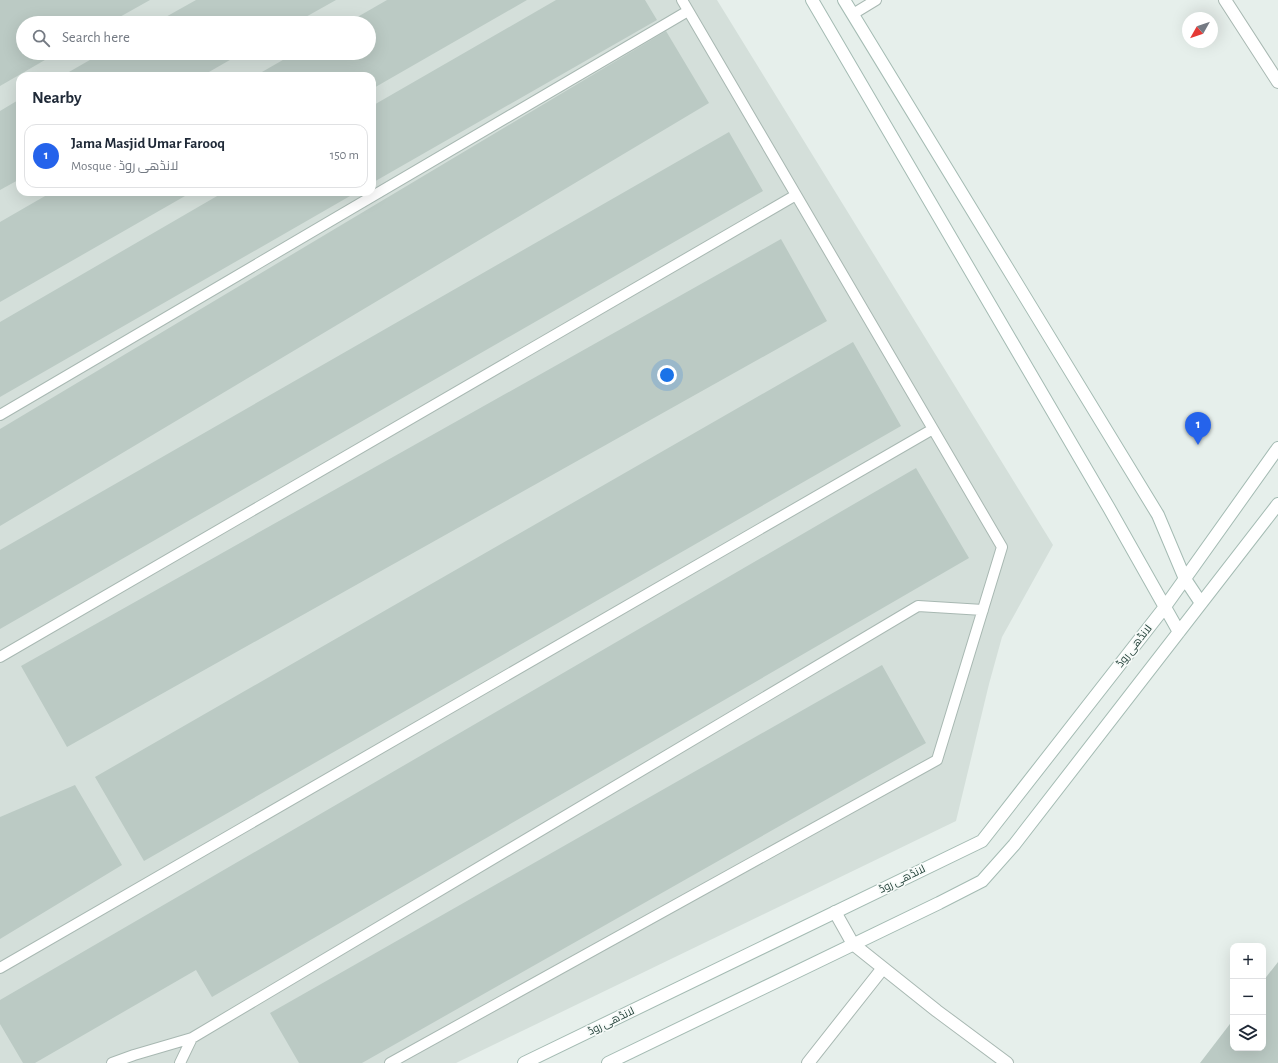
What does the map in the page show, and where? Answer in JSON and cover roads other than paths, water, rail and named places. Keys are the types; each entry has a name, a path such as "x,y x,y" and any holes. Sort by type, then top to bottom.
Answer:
{"main road":[{"path":"812,0 1109,508 1164,608 1179,632"},
{"path":"844,0 1158,516 1186,579 1201,603"},
{"path":"1225,0 1278,82"},
{"name":"لانڈھی روڈ","path":"524,1063 982,841 1186,579 1278,448"},
{"path":"608,1063 939,903 982,880 1014,845 1278,504"},
{"path":"835,912 853,944 1007,1063"},
{"path":"808,1063 883,968"}],"lane":[{"path":"390,1063 937,760 1002,547 682,0"},
{"path":"853,14 876,0"},
{"path":"376,194 688,11"},
{"path":"0,657 796,195"},
{"path":"0,415 373,196"},
{"path":"0,968 933,429"},
{"path":"112,1063 192,1038 918,606 983,610"},
{"path":"180,1063 192,1038"}],"place":[{"name":"Jama Masjid Umar Farooq","path":"1198,445"}]}
